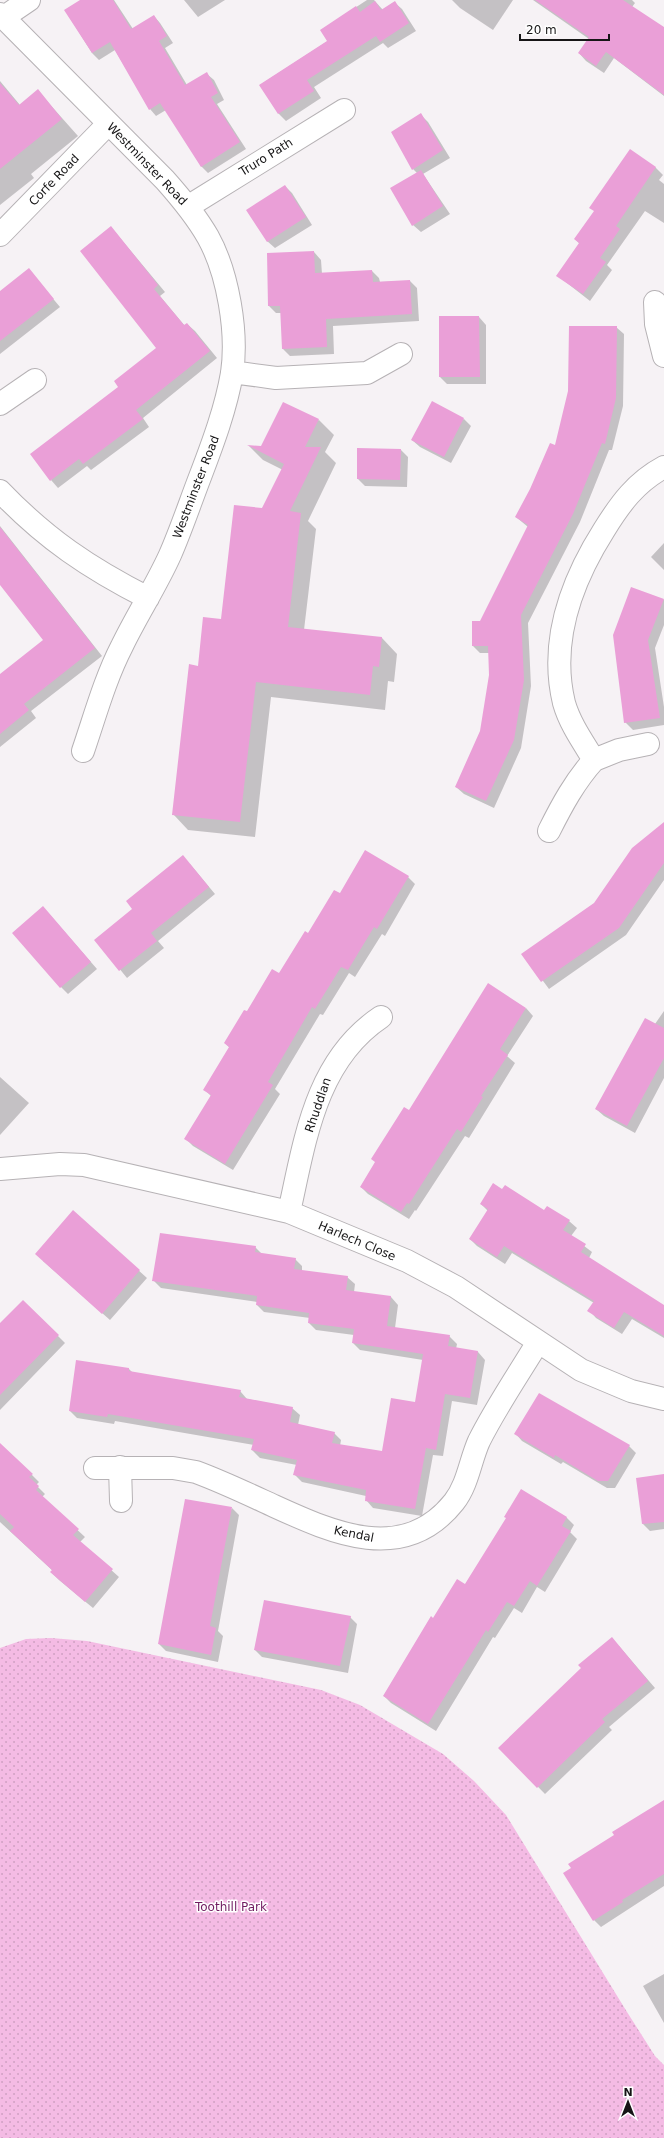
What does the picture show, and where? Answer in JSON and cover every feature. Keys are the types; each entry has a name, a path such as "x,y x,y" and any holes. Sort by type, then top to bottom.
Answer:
{"street":[{"path":"2,16 30,0"},
{"name":"Westminster Road","path":"2,16 189,206 209,238 227,290 233,340 232,372 226,400 207,459 170,554 121,647 105,685 83,751"},
{"name":"Truro Path","path":"189,206 344,110"},
{"name":"Corfe Road","path":"0,235 108,124"},
{"path":"655,302 656,324 664,356"},
{"path":"232,372 276,378 367,373 401,354"},
{"path":"0,404 35,380"},
{"path":"594,760 574,726 565,704 562,686 560,658 561,635 568,602 579,572 621,504 637,485 664,467"},
{"path":"0,491 48,537 108,578 148,598"},
{"path":"550,831 566,798 582,774 594,760 619,750 648,744"},
{"name":"Rhuddlan","path":"289,1212 304,1146 315,1107 326,1080 345,1049 369,1025 381,1017"},
{"name":"Harlech Close","path":"11,1168 60,1164 84,1165 289,1212 413,1264 456,1287 581,1370 631,1392 664,1399"},
{"name":"Kendal","path":"95,1468 173,1468 196,1472 330,1530 374,1539 397,1538 419,1531 438,1518 454,1502 464,1486 479,1443 488,1424 538,1342"},
{"path":"120,1467 121,1501"}],"green space":[{"name":"Toothill Park","path":"51,1638 87,1641 321,1690 360,1705 443,1754 474,1781 506,1815 627,2012 655,2056 664,2065 664,2138 0,2138 0,1648 26,1639"}],"building":[{"path":"80,0 113,0 131,29 154,15 167,36 159,41 185,85 207,72 218,93 211,97 240,142 201,167 160,103 149,110 110,42 92,53 64,10"},
{"path":"535,0 623,0 664,27 664,95 606,52 596,66 578,53 589,37"},
{"path":"375,1 381,10 395,1 409,23 380,42 376,36 307,80 314,91 278,114 259,85 327,41 320,30 356,6 360,12"},
{"path":"0,83 19,105 38,89 62,119 0,169"},
{"path":"421,113 443,150 412,170 391,132"},
{"path":"630,149 656,167 616,226 620,229 600,258 606,262 583,294 556,276 579,243 574,239 594,211 589,208"},
{"path":"421,170 443,206 412,226 390,188"},
{"path":"285,185 306,217 267,242 246,210"},
{"path":"111,226 158,285 154,289 184,325 187,323 210,351 136,410 143,419 83,464 79,459 50,481 30,454 118,387 114,381 156,348 80,251"},
{"path":"314,251 315,273 372,270 373,282 410,280 412,314 326,319 327,347 282,349 280,306 268,306 267,253"},
{"path":"29,268 54,299 0,341 0,291"},
{"path":"439,316 479,316 480,377 439,377"},
{"path":"569,326 617,326 616,398 605,444 602,443 573,514 521,615 524,680 514,740 486,801 455,787 480,731 489,675 488,646 472,646 472,621 480,621 528,525 515,517 530,489 550,443 555,445 568,391"},
{"path":"432,401 464,418 444,457 411,440"},
{"path":"283,402 319,419 305,447 321,447 290,511 301,513 288,627 382,637 379,667 373,666 370,695 256,682 240,822 172,815 189,664 198,666 203,617 221,619 234,505 262,508 284,464 247,445 261,446"},
{"path":"357,448 401,449 400,480 357,479"},
{"path":"0,527 95,648 24,704 29,710 0,734 0,674 43,640 0,585"},
{"path":"631,587 664,599 648,640 660,718 624,723 613,635"},
{"path":"664,822 664,863 619,928 541,982 521,954 594,903 632,848"},
{"path":"365,850 409,876 377,929 374,927 348,970 341,967 315,1009 312,1007 268,1082 273,1085 225,1164 184,1139 211,1095 203,1090 229,1047 224,1043 244,1010 247,1011 272,969 279,973 305,931 308,933 334,890 340,893"},
{"path":"183,855 209,887 151,933 157,941 119,971 94,940 132,909 126,901"},
{"path":"43,906 91,962 60,988 12,933"},
{"path":"488,983 526,1008 500,1049 508,1055 481,1096 483,1097 461,1132 457,1129 409,1204 407,1203 401,1212 360,1187 375,1162 371,1159 404,1107 409,1110"},
{"path":"645,1018 664,1028 664,1058 627,1126 595,1109"},
{"path":"493,1183 502,1189 505,1185 544,1210 547,1206 570,1220 563,1230 586,1244 581,1252 664,1305 664,1336 624,1312 614,1328 587,1311 594,1301 504,1246 497,1257 469,1239 488,1209 480,1204"},
{"path":"73,1210 140,1270 102,1314 35,1254"},
{"path":"160,1233 256,1246 255,1252 296,1258 294,1269 348,1276 346,1290 391,1296 387,1326 450,1335 448,1346 478,1351 470,1398 445,1394 436,1450 426,1448 415,1509 365,1501 366,1490 293,1475 297,1460 251,1450 254,1439 108,1414 107,1417 69,1411 76,1360 129,1368 129,1371 241,1390 239,1397 293,1407 290,1422 335,1432 332,1443 382,1451 391,1398 415,1402 423,1354 352,1343 354,1329 308,1323 309,1313 256,1305 257,1296 152,1281"},
{"path":"23,1300 59,1335 0,1395 0,1323"},
{"path":"539,1393 630,1445 608,1481 598,1481 555,1455 554,1458 514,1434"},
{"path":"0,1443 33,1474 29,1477 39,1486 36,1490 79,1529 73,1535 113,1569 85,1602 50,1572 52,1570 10,1531 14,1527 0,1514"},
{"path":"664,1474 664,1522 642,1524 636,1478"},
{"path":"521,1489 567,1517 562,1526 571,1531 537,1586 530,1581 514,1606 507,1602 488,1632 486,1630 428,1724 383,1696 431,1616 433,1618 457,1579 465,1584 506,1518 504,1517"},
{"path":"185,1499 232,1507 210,1626 216,1628 211,1655 158,1644"},
{"path":"264,1600 351,1616 340,1666 254,1650"},
{"path":"612,1637 648,1681 602,1719 605,1722 537,1788 498,1748 581,1668 578,1665"},
{"path":"664,1800 664,1874 622,1900 623,1902 593,1921 563,1873 571,1868 568,1864 614,1835 612,1832"}]}
